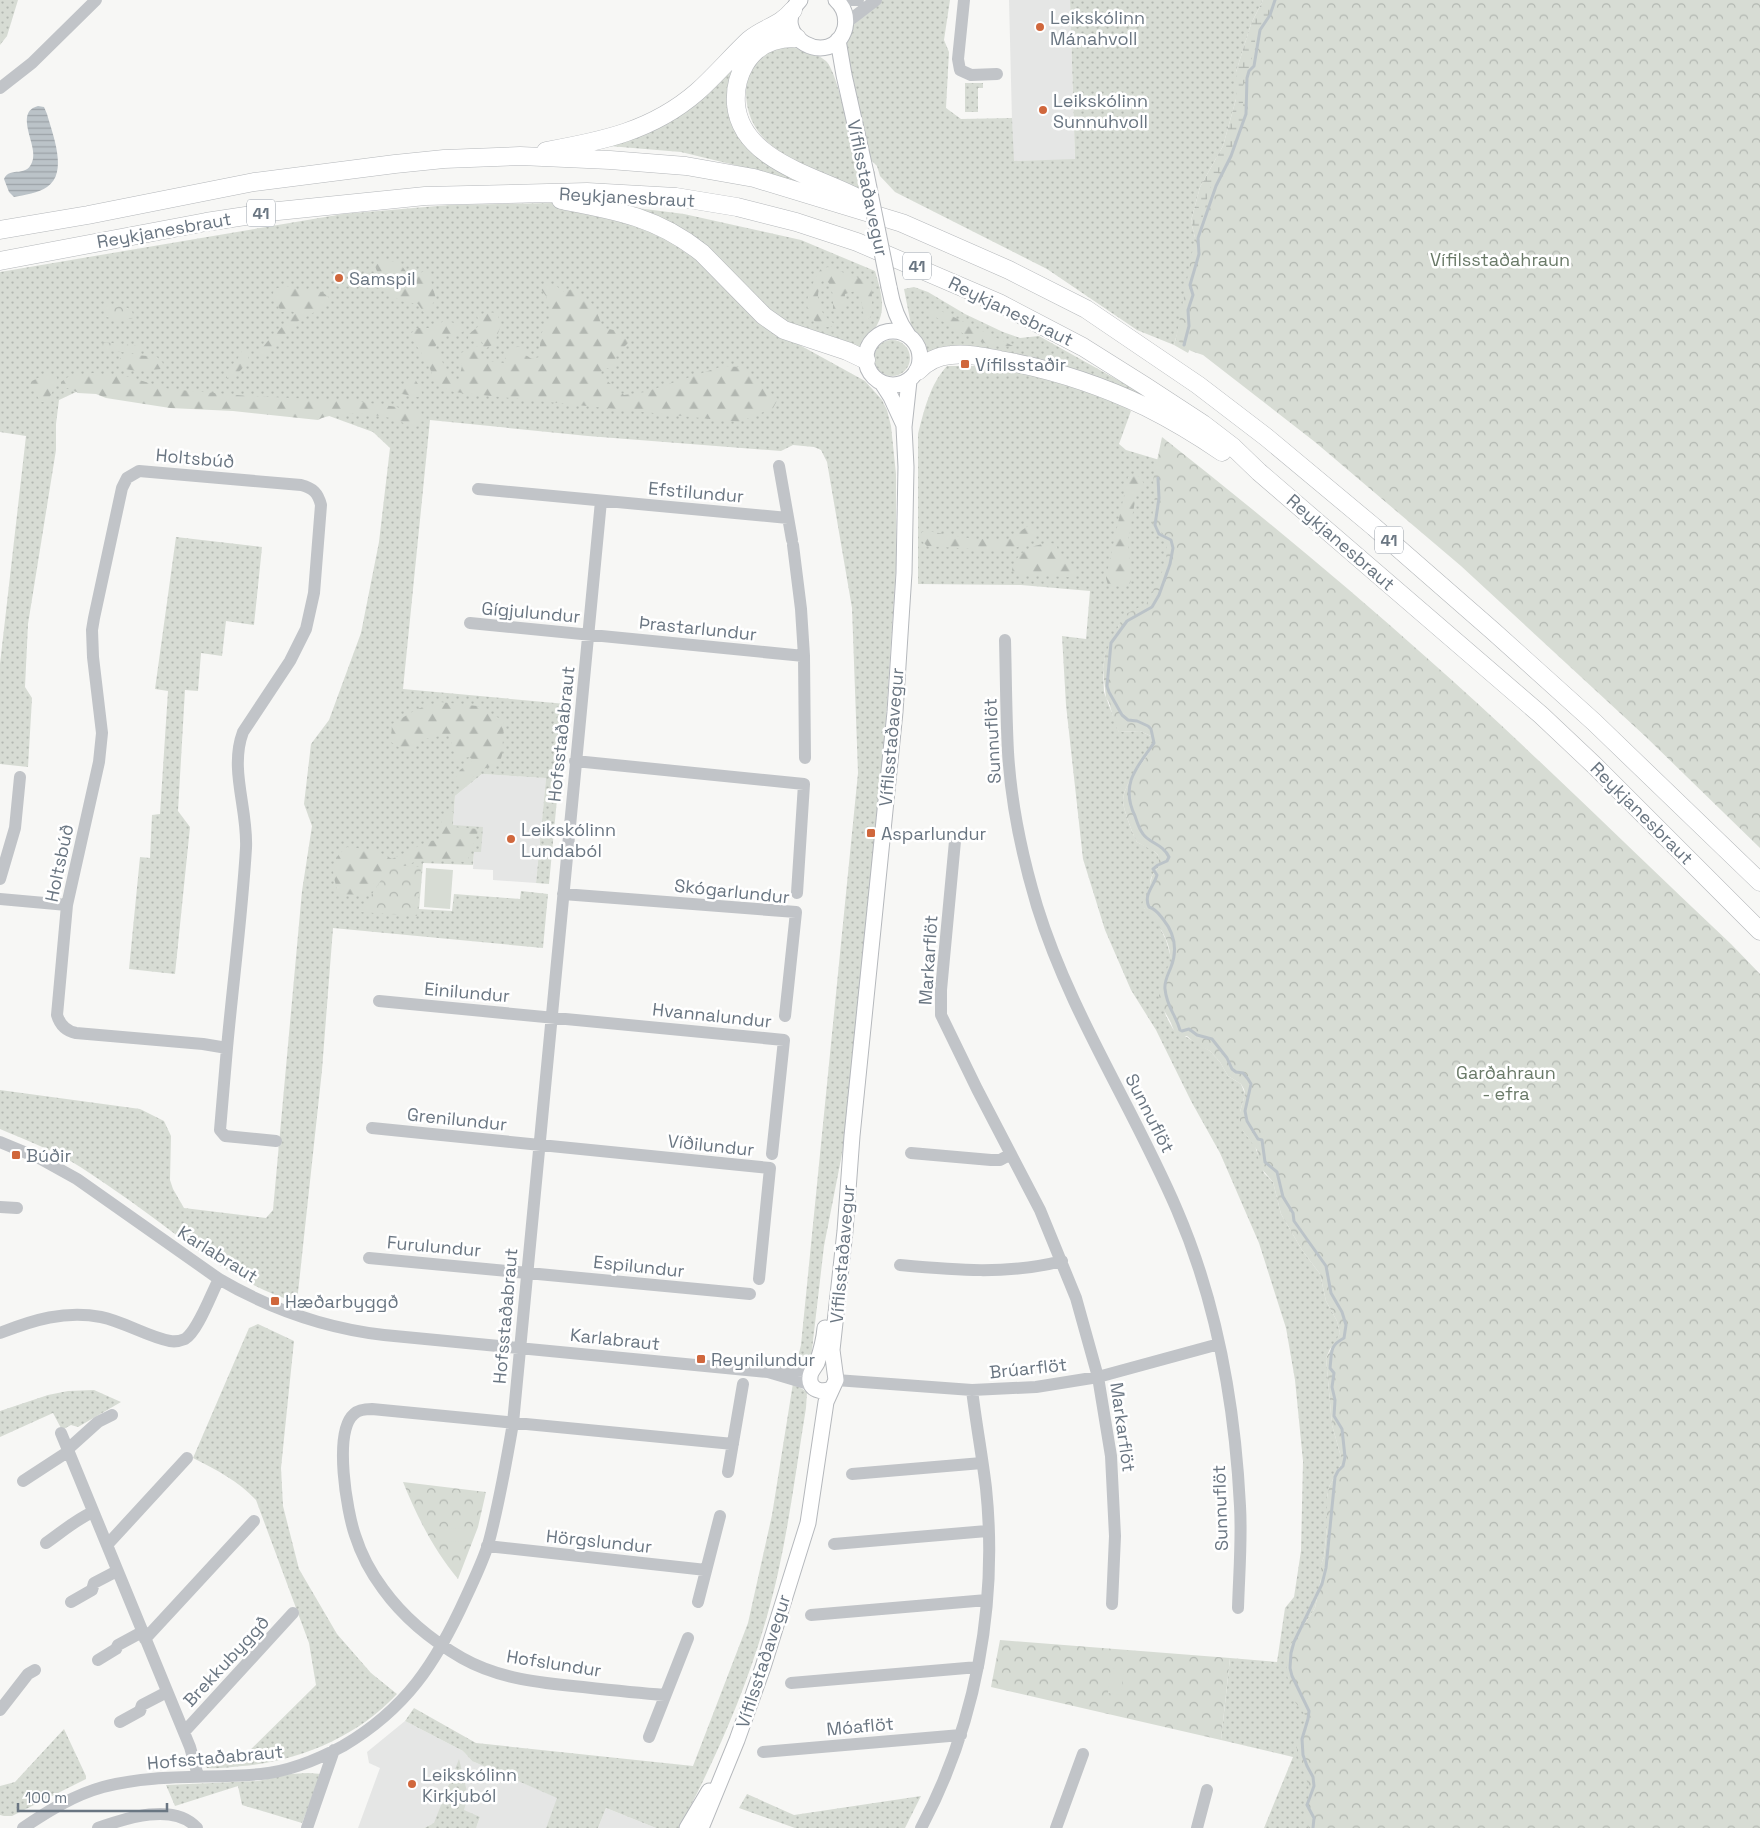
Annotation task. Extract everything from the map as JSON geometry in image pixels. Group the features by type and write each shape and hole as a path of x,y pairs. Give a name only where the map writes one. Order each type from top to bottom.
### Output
{"highway":[{"path":"520,156 598,141 627,133 657,120 696,92 751,38 785,20 796,5"},
{"path":"797,38 776,38 765,43 746,63 739,76 736,96 738,114 744,128 760,148 772,158 834,188 856,196 902,223"},
{"name":"Reykjanesbraut","path":"0,230 262,181 414,162 520,156 676,165 745,176 802,191 902,223 1009,270 1086,309 1198,385 1266,437 1374,526 1524,658 1652,777 1760,882"},
{"name":"Reykjanesbraut","path":"0,261 206,222 278,211 425,196 587,192 676,198 737,207 796,222 857,242 971,289 1083,346 1204,424 1233,447 1259,472 1541,715 1594,765 1760,931"},
{"path":"526,194 624,212 659,225 702,254 764,316 784,330 848,351 866,360"},
{"path":"913,376 930,361 943,356 957,354 986,357 1056,372 1144,406 1190,431 1241,465 1259,472"}],"main road":[{"path":"796,5 791,25 797,38 809,47 824,48 838,40 846,23 844,10 836,0"},
{"name":"Vífilsstaðavegur","path":"701,1828 730,1758 763,1667 808,1522 826,1402 834,1380 832,1350 895,712 904,574 906,467 904,427 913,376 920,363 918,347 899,321 892,302 838,40"},
{"name":"Vífilsstaðavegur","path":"824,48 844,75"},
{"name":"Vífilsstaðavegur","path":"892,302 881,334 870,345 866,360 871,374 882,383 891,397 904,427"},
{"path":"881,334 890,331 908,335"},
{"path":"882,383 896,386 913,376"},
{"name":"Vífilsstaðavegur","path":"795,1563 798,1521 817,1405 810,1376 824,1341 835,1231 852,1136"},
{"path":"813,1386 819,1391 824,1391 834,1380 827,1366 822,1365 814,1369"},
{"name":"Vífilsstaðavegur","path":"687,1828 730,1758"}],"street":[{"path":"0,88 32,63 96,0"},
{"path":"841,0 858,0"},
{"path":"846,23 876,0"},
{"path":"964,0 958,59 960,70 971,75 997,74"},
{"path":"779,466 801,609 804,656 805,758"},
{"name":"Holtsbúð","path":"226,1048 203,1044 76,1033 67,1030 58,1020 57,1010 67,905 101,749 102,733 92,657 93,624 122,488 127,478 134,473 147,471 301,485 313,489 320,499 322,511 310,617 290,661 243,732 239,744 238,771 245,823 246,847 226,1048 220,1130 225,1136 276,1141"},
{"name":"Efstilundur","path":"478,489 788,518"},
{"name":"Hofsstaðabraut","path":"23,1828 71,1800 103,1787 141,1780 278,1772 314,1761 376,1724 396,1707 419,1680 443,1645 466,1597 487,1546 502,1486 512,1423 601,501"},
{"name":"Gígjulundur","path":"470,623 588,634"},
{"name":"Þrastarlundur","path":"588,634 804,656"},
{"name":"Sunnuflöt","path":"1005,640 1008,753 1015,811 1023,854 1037,906 1066,984 1149,1148 1178,1212 1207,1294 1219,1344 1238,1470 1240,1510 1238,1608"},
{"path":"575,761 804,784 797,893"},
{"path":"0,879 15,828 20,777"},
{"name":"Markarflöt","path":"955,841 941,990 941,1015 1040,1210 1076,1298 1098,1377 1111,1456 1115,1536 1112,1604"},
{"name":"Skógarlundur","path":"563,894 796,912 785,1016"},
{"path":"0,899 67,905"},
{"name":"Einilundur","path":"379,1001 551,1017"},
{"name":"Hvannalundur","path":"551,1017 784,1040 772,1154"},
{"name":"Grenilundur","path":"372,1128 538,1144"},
{"name":"Karlabraut","path":"0,1142 41,1160 77,1179 219,1279 272,1306 326,1325 384,1335 768,1372 814,1369"},
{"name":"Víðilundur","path":"538,1144 770,1168 758,1279"},
{"path":"911,1153 991,1160 1000,1160 1011,1154"},
{"path":"0,1207 17,1208"},
{"name":"Furulundur","path":"369,1258 526,1272"},
{"path":"900,1265 990,1271 1038,1268 1062,1261"},
{"name":"Espilundur","path":"526,1272 750,1294"},
{"path":"0,1333 50,1316 79,1315 112,1320 166,1340 179,1341 186,1338 194,1330 219,1279"},
{"name":"Brúarflöt","path":"834,1380 972,1390 1036,1387 1098,1377 1219,1344"},
{"name":"Karlabraut","path":"768,1372 813,1386"},
{"path":"728,1472 743,1384"},
{"path":"920,1828 935,1800 961,1735 978,1666 987,1600 989,1560 986,1488 972,1390"},
{"name":"Hofslundur","path":"512,1423 372,1409 353,1415 346,1428 344,1485 348,1510 358,1544 376,1578 397,1608 420,1629 443,1645 498,1673 529,1681 666,1695"},
{"path":"23,1481 68,1450 98,1422 112,1415"},
{"path":"512,1423 733,1444"},
{"name":"Brekkubyggð","path":"61,1433 190,1747 198,1776"},
{"path":"107,1545 187,1458"},
{"path":"852,1474 982,1463"},
{"path":"46,1543 68,1529 70,1524 93,1512"},
{"path":"698,1602 720,1516"},
{"path":"98,1660 116,1649 118,1645 143,1635 254,1521"},
{"path":"834,1544 987,1531"},
{"name":"Hörgslundur","path":"487,1546 706,1570"},
{"path":"71,1602 92,1590 94,1583 118,1571"},
{"path":"811,1615 987,1600"},
{"name":"Brekkubyggð","path":"184,1732 293,1613"},
{"path":"649,1737 688,1638"},
{"path":"791,1683 978,1666"},
{"path":"0,1710 28,1674 35,1670"},
{"name":"Brekkubyggð","path":"120,1722 140,1711 142,1705 167,1692"},
{"name":"Móaflöt","path":"763,1752 961,1735"},
{"path":"312,1827 334,1750"},
{"path":"1056,1828 1083,1754"},
{"path":"1197,1828 1207,1790"},
{"path":"98,1828 121,1820 163,1814 186,1818 197,1828"}],"shaded area":[{"path":"1009,0 1070,0 1075,160 1013,161"},
{"path":"38,106 44,107 52,131 57,152 57,172 54,181 44,189 14,197 9,192 4,179 10,173 23,171 31,165 33,153 27,121 31,109"},
{"name":"Leikskólinn Lundaból","path":"482,774 546,778 536,883 493,880 493,870 473,869 474,852 481,852 453,825 455,796"},
{"path":"405,1721 463,1751 472,1761 558,1798 546,1828 476,1828 480,1817 434,1823 424,1828 358,1828 380,1768 369,1763 367,1752"},
{"path":"606,1808 656,1828 598,1828"}],"green space":[{"path":"0,0 18,0 7,36 0,45"},
{"path":"881,0 950,0 944,40 949,52 946,108 961,119 1012,118 1014,161 1075,159 1070,0 1263,0 1251,24 1236,72 1236,99 1223,146 1200,187 1191,221 1196,242 1182,316 1174,345 1137,330 1047,269 895,192 880,176 877,166 870,159 844,43 852,26"},
{"path":"1263,0 1277,0 1196,336 1188,353 1174,345 1182,316 1196,242 1191,221 1200,187 1223,146 1236,99 1236,72 1251,24"},
{"name":"Vífilsstaðahraun","path":"1273,0 1760,0 1760,848 1646,737 1461,566 1315,442 1203,355 1191,351 1176,339 1195,237 1201,225 1209,190 1231,150 1243,121 1243,86 1255,49 1255,35 1270,17"},
{"path":"779,46 810,52 826,61 831,69 842,102 862,191 800,163 777,149 758,132 748,108 746,93 748,77 755,65 765,54"},
{"path":"738,59 731,115 812,188 755,170 681,152 609,146"},
{"path":"965,83 983,83 983,88 978,88 978,112 965,112"},
{"path":"553,203 611,214 658,232 696,257 767,327 865,381 882,400 891,426 896,474 896,568 881,794 861,1000 843,1149 824,1246 811,1358 798,1357 801,1345 858,773 852,608 827,462 821,450 814,447 793,445 781,451 588,436 430,420 403,689 566,704 549,884 536,883 546,778 482,774 455,796 453,825 483,827 481,852 474,852 473,865 423,863 419,909 452,911 454,894 520,899 521,891 548,894 543,948 333,928 322,1070 297,1302 264,1290 233,1274 118,1192 72,1162 0,1129 0,1090 140,1109 164,1121 171,1136 170,1180 184,1208 266,1218 273,1210 302,891 312,826 304,804 311,744 329,720 361,633 379,542 390,448 373,432 321,413 91,385 59,400 56,424 56,450 28,624 25,687 32,698 28,767 0,764 0,664 26,436 0,432 0,272 343,214 449,205"},
{"path":"637,208 684,214 801,240 875,271 882,305 882,312 877,325 859,352 784,325 676,228"},
{"path":"380,260 399,262 407,273 416,275 424,271 430,277 436,299 429,309 429,316 425,314 418,304 400,301 383,287 375,266"},
{"path":"828,267 870,282 872,295 871,317 866,320 864,317 860,295 855,291 845,294 844,310 838,312 834,310 831,287 827,280 823,278 818,293 819,305 825,316 836,325 826,327 814,320 808,311 808,298 811,287 821,269"},
{"path":"544,284 555,285 564,292 572,289 594,305 603,328 619,331 629,342 616,355 615,367 603,369 600,375 624,395 645,392 723,366 740,367 778,399 773,408 739,422 454,392 436,384 427,361 409,335 417,328 433,328 445,320 460,325 463,332 450,336 441,336 435,347 452,381 459,379 462,366 458,354 483,344 480,339 468,339 469,334 480,325 477,316 487,312 497,313 501,325 494,344 479,352 481,360 504,363 506,354 518,346 525,347 525,355 532,359 539,357 541,334 551,316 546,296 540,288"},
{"path":"286,286 305,291 309,288 315,289 325,294 331,301 297,322 265,356 260,357 259,352 267,342 296,313 291,311 281,312 273,294 274,289"},
{"path":"914,287 928,292 965,314 1003,332 1020,338 1039,336 1150,398 1147,401 937,350 926,353 912,330 904,289"},
{"path":"111,305 129,309 132,311 133,318 119,320 104,316 104,307"},
{"path":"933,307 1013,346 1002,347 980,342 930,314"},
{"path":"892,340 899,341 905,345 909,351 909,365 905,371 899,375 892,376 885,375 879,371 875,365 874,358 875,351 879,345 885,341"},
{"path":"103,342 141,346 140,354 102,350"},
{"path":"243,349 250,349 246,363 235,375 226,378 226,371 237,360"},
{"path":"126,354 157,357 163,363 161,369 137,371 125,369 121,364 120,358"},
{"path":"947,366 982,366 1019,370 1060,379 1099,393 1117,401 1131,411 1119,444 1126,450 1163,461 1178,586 1119,625 1113,641 1105,654 1103,669 1104,692 1119,732 1140,731 1153,737 1150,751 1128,784 1124,792 1123,801 1128,822 1137,842 1155,852 1160,861 1151,878 1144,908 1158,924 1170,954 1171,961 1159,990 1166,1016 1173,1029 1210,1051 1220,1062 1228,1076 1241,1084 1245,1094 1240,1112 1243,1131 1255,1146 1264,1173 1273,1182 1281,1214 1302,1250 1320,1274 1326,1301 1337,1321 1340,1333 1326,1358 1332,1425 1341,1457 1341,1464 1329,1487 1327,1498 1324,1557 1321,1564 1321,1579 1315,1608 1289,1648 1304,1682 1318,1828 1264,1828 1293,1757 1221,1740 1230,1658 1277,1662 1285,1608 1294,1597 1301,1551 1303,1461 1295,1380 1286,1328 1259,1243 1220,1153 1191,1101 1156,1030 1131,990 1105,930 1083,859 1066,705 1062,636 1086,639 1090,591 1021,585 918,584 918,434 932,389"},
{"path":"93,373 129,377 169,389 248,396 355,401 397,407 403,410 421,410 422,420 419,426 416,426 385,417 365,414 334,415 318,420 233,411 170,408 106,398 96,394 78,393 70,388 61,386 61,382 68,377"},
{"path":"55,375 57,383 47,402 41,402 30,385 32,381 42,376"},
{"path":"411,375 421,389 422,395 418,397 397,393"},
{"name":"Garðahraun - efra","path":"1162,437 1263,518 1395,629 1542,764 1760,974 1760,1828 1309,1828 1306,1822 1304,1812 1309,1787 1297,1750 1306,1716 1292,1698 1287,1675 1286,1656 1289,1648 1315,1608 1321,1579 1321,1564 1324,1557 1327,1498 1329,1487 1341,1464 1341,1457 1332,1425 1326,1358 1340,1333 1337,1321 1326,1301 1320,1274 1302,1250 1281,1214 1273,1182 1260,1167 1257,1150 1240,1124 1240,1112 1245,1094 1244,1089 1241,1084 1228,1076 1220,1062 1210,1051 1196,1044 1187,1036 1181,1036 1176,1033 1163,1008 1159,995 1161,982 1170,959 1169,950 1161,930 1142,904 1152,876 1159,866 1158,855 1137,842 1128,821 1123,801 1124,792 1128,784 1150,751 1153,737 1140,731 1119,732 1106,698 1103,669 1105,654 1124,615 1147,603 1166,559 1166,536 1153,526 1152,518 1155,496 1153,480"},
{"path":"1134,474 1141,478 1144,484 1141,490 1134,495 1135,501 1128,541 1131,581 1129,585 1124,587 1108,585 1106,578 1128,477"},
{"path":"1028,526 1035,526 1035,536 1020,546 1004,551 927,546 922,541 921,534 927,531 974,539 1009,539"},
{"path":"176,537 262,547 254,625 226,621 222,656 201,653 198,691 185,690 178,811 190,827 175,974 129,969 140,857 150,858 152,815 160,814 168,691 155,689"},
{"path":"1050,543 1056,544 1063,560 1077,569 1075,575 1069,577 1015,574 1012,570 1017,558 1021,554 1032,547"},
{"path":"440,702 477,706 504,721 502,755 499,765 482,769 461,787 455,779 460,770 473,760 469,757 456,760 449,734 420,740 407,753 391,742 392,724 417,709"},
{"path":"448,809 453,812 452,827 479,829 467,862 426,860 414,862 371,885 367,895 338,894 333,868 336,858 347,847 375,850 392,859 429,841 441,840 438,829"},
{"path":"391,865 421,867 417,916 360,912"},
{"path":"426,868 453,870 450,909 424,907"},
{"path":"258,1324 294,1341 281,1468 283,1506 299,1569 337,1634 371,1673 397,1694 364,1723 326,1744 306,1752 285,1759 263,1763 224,1768 207,1768 202,1760 242,1758 316,1685 309,1643 256,1500 219,1472 193,1458 249,1328"},
{"path":"793,1383 807,1392 806,1408 786,1532 770,1606 749,1672 724,1736 679,1828 656,1828 606,1808 598,1828 546,1828 557,1798 472,1761 463,1751 405,1721 414,1708 476,1743 693,1766 748,1623 772,1515"},
{"path":"94,1390 121,1402 78,1427 71,1425 62,1430 53,1413 0,1437 0,1411 48,1395 68,1391"},
{"path":"403,1482 486,1492 478,1527 458,1579 441,1557 427,1533"},
{"path":"439,1528 466,1529 466,1542 439,1541"},
{"path":"1000,1640 1230,1658 1221,1740 991,1687"},
{"path":"1111,1668 1124,1669 1121,1695 1108,1693"},
{"path":"64,1729 86,1779 12,1816 0,1815 0,1786 15,1782"},
{"path":"459,1759 468,1796 464,1810 480,1817 476,1828 424,1828 434,1823"},
{"path":"290,1774 322,1774 302,1823 242,1805 238,1786 175,1806 166,1785 258,1781"},
{"path":"747,1794 794,1815 921,1796 905,1828 795,1828 739,1808"}],"waterway":[{"path":"1184,345 1189,326 1188,310 1193,295 1190,285 1199,254 1198,238 1216,186 1231,156 1246,114 1247,78 1249,71 1254,66 1260,30 1270,15 1275,0"},
{"path":"1158,478 1159,498 1155,525 1159,534 1171,540 1173,548 1170,564 1159,595 1152,607 1127,621 1111,643 1107,686 1122,715 1128,720 1137,721 1148,726 1151,729 1154,743 1132,777 1129,795 1142,832 1149,840 1160,846 1169,857 1167,861 1153,869 1157,875 1147,898 1149,907 1157,912 1173,936 1175,948 1165,983 1166,996 1180,1030 1189,1029 1197,1035 1212,1039 1227,1058 1232,1069 1243,1073 1251,1084 1245,1111 1247,1121 1258,1139 1262,1140 1265,1162 1277,1172 1283,1197 1293,1213 1294,1221 1326,1266 1331,1293 1342,1312 1346,1325 1344,1338 1332,1350 1330,1368 1334,1373 1332,1387 1335,1400 1334,1416 1342,1429 1345,1457 1343,1466 1335,1477 1326,1568 1322,1584 1294,1642 1290,1668 1309,1711 1302,1739 1303,1755 1313,1777 1314,1786 1307,1805 1314,1818 1313,1828"}],"place":[{"name":"Leikskólinn Mánahvoll","path":"1040,27"},
{"name":"Leikskólinn Sunnuhvoll","path":"1043,110"},
{"name":"Samspil","path":"339,278"},
{"name":"Vífilsstaðir","path":"965,364"},
{"name":"Asparlundur","path":"871,833"},
{"name":"Leikskólinn Lundaból","path":"511,839"},
{"name":"Búðir","path":"16,1155"},
{"name":"Hæðarbyggð","path":"275,1301"},
{"name":"Reynilundur","path":"701,1359"},
{"name":"Leikskólinn Kirkjuból","path":"412,1784"}]}
